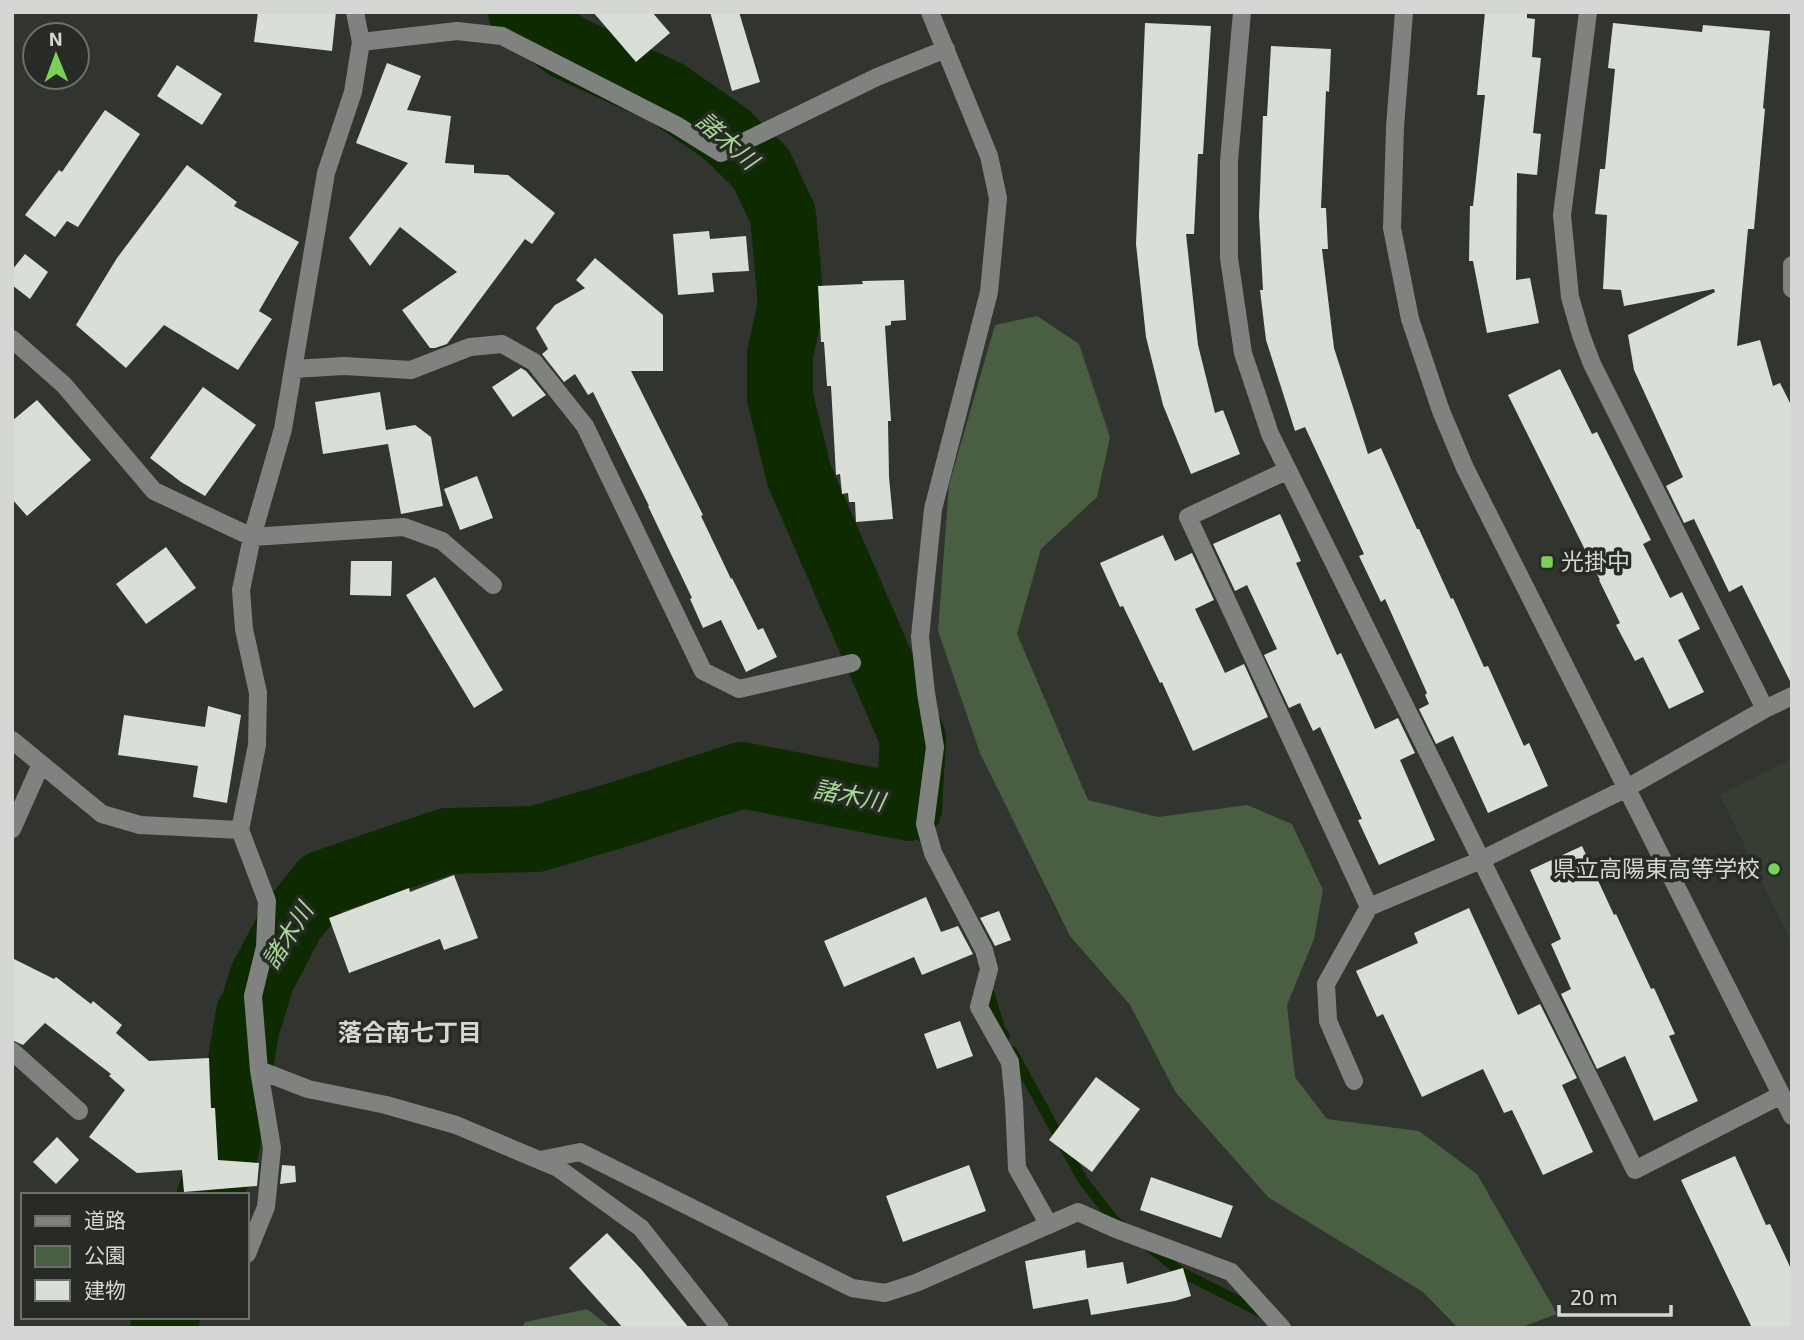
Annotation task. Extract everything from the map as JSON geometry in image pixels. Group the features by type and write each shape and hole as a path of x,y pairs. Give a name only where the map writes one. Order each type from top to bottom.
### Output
{"street":[{"path":"248,1252 266,1207 272,1148 259,1070 253,996 265,947 267,901 240,830 257,745 258,693 244,629 241,590 251,537 283,429 326,173 353,92 361,42 355,12"},
{"path":"930,12 989,156 998,198 989,292 933,509 920,637 934,747 925,824 933,853 984,950 989,969 978,1007 1010,1062 1017,1168 1049,1225"},
{"path":"1242,12 1229,161 1229,258 1243,353 1270,434 1635,1170 1781,1095"},
{"path":"1404,12 1395,127 1392,228 1409,319 1441,411 1465,468 1792,1116"},
{"path":"1588,12 1562,215 1570,297 1592,364 1765,709"},
{"path":"361,42 457,31 502,36 676,125 721,153 877,77 946,50"},
{"path":"1792,265 1792,289"},
{"path":"12,339 64,385 153,491 251,537 404,527 442,541 493,585"},
{"path":"293,369 344,366 411,370 470,348 502,344 534,362 585,426 702,671 739,689 852,663"},
{"path":"1288,470 1188,517 1369,907"},
{"path":"1354,1081 1328,1021 1326,984 1369,907 1481,860 1628,788 1792,695"},
{"path":"12,740 102,814 141,825 240,830"},
{"path":"12,829 41,764"},
{"path":"12,1051 79,1111"},
{"path":"259,1070 308,1089 386,1105 456,1125 558,1168 641,1228 720,1328"},
{"path":"540,1160 580,1152 852,1288 885,1293 916,1283 1078,1212 1231,1272 1282,1328"}],"shaded area":[{"name":"県立高陽東高等学校","path":"1792,759 1792,944 1720,795"}],"green space":[{"path":"1037,316 1079,344 1110,437 1097,497 1041,549 1017,634 1088,800 1158,817 1247,805 1292,824 1323,890 1314,939 1287,1005 1295,1077 1327,1119 1419,1131 1477,1174 1557,1314 1519,1328 1458,1328 1423,1292 1269,1198 1176,1093 1130,1005 1070,936 980,753 938,631 949,485 995,325"},
{"path":"587,1309 611,1328 521,1328 525,1322"}],"building":[{"path":"258,12 336,12 332,51 254,42"},
{"path":"593,12 652,12 670,33 636,62"},
{"path":"710,12 739,12 760,82 732,91"},
{"path":"1485,12 1527,12 1527,18 1535,19 1532,57 1541,58 1533,133 1541,134 1537,175 1517,173 1516,280 1530,278 1539,323 1487,333 1473,261 1469,261 1470,206 1473,206 1485,95 1477,95"},
{"path":"1145,23 1211,26 1203,154 1198,154 1194,234 1186,234 1198,345 1215,413 1223,410 1240,454 1191,474 1163,405 1146,337 1136,244"},
{"path":"1613,23 1702,32 1703,25 1770,31 1754,229 1748,229 1737,346 1760,340 1773,386 1780,383 1792,407 1792,685 1742,585 1729,592 1694,519 1684,523 1666,486 1683,477 1634,370 1628,335 1715,292 1714,289 1624,306 1621,290 1603,289 1607,215 1595,214 1600,169 1605,169 1615,69 1608,68"},
{"path":"1271,46 1331,49 1329,92 1326,91 1321,208 1326,208 1328,249 1322,249 1334,348 1368,454 1381,448 1484,667 1488,666 1524,746 1529,743 1548,786 1488,813 1453,736 1436,744 1419,709 1429,704 1425,695 1427,693 1385,599 1381,602 1359,556 1364,554 1305,427 1295,431 1266,340 1260,290 1263,290 1259,216 1263,116 1267,116"},
{"path":"387,63 421,76 407,110 451,116 445,163 474,165 474,173 508,175 555,213 532,244 525,239 447,344 435,348 430,348 402,310 457,272 400,227 370,266 349,238 408,163 356,143"},
{"path":"177,65 222,94 202,125 157,96"},
{"path":"105,110 140,134 78,227 67,221 55,237 25,215 59,170 62,172"},
{"path":"187,165 237,202 234,206 299,242 259,311 272,319 238,370 164,325 126,368 76,325 117,258"},
{"path":"709,231 710,239 746,236 749,271 712,273 714,292 678,295 673,234"},
{"path":"25,254 48,272 30,299 12,285 12,270"},
{"path":"595,258 663,315 663,371 631,371 703,515 701,516 731,579 758,630 763,628 777,657 746,672 721,620 703,628 690,599 692,598 593,392 588,395 575,374 564,382 542,354 548,349 536,328 555,305 585,288 576,280"},
{"path":"904,280 906,320 891,321 891,325 885,326 891,421 888,421 889,477 893,519 856,522 855,502 849,502 848,493 842,494 840,474 836,475 831,386 827,386 824,342 821,342 818,286"},
{"path":"521,368 546,395 513,417 492,387"},
{"path":"1560,369 1592,434 1597,432 1651,540 1643,544 1670,598 1682,592 1700,629 1678,640 1704,692 1669,709 1643,657 1635,661 1616,625 1620,623 1600,580 1508,395"},
{"path":"203,387 256,425 205,496 181,482 150,458"},
{"path":"380,392 386,430 415,425 431,437 443,506 401,514 388,444 323,454 315,402"},
{"path":"37,400 91,460 27,516 12,499 12,421"},
{"path":"477,476 493,518 460,530 444,489"},
{"path":"1280,514 1301,561 1296,563 1337,655 1341,653 1375,729 1398,718 1415,753 1400,760 1435,840 1379,865 1358,820 1362,819 1320,727 1313,731 1300,703 1289,708 1264,655 1277,649 1247,585 1235,591 1213,544"},
{"path":"1163,535 1175,561 1192,553 1214,600 1195,609 1225,673 1244,664 1268,717 1193,751 1162,682 1160,683 1123,606 1120,607 1100,563"},
{"path":"166,547 196,588 146,624 116,584"},
{"path":"351,561 392,561 391,596 350,595"},
{"path":"435,577 503,690 474,708 406,595"},
{"path":"208,706 241,715 227,803 193,797 198,766 118,755 124,715 205,727"},
{"path":"1582,846 1675,1034 1669,1036 1698,1101 1654,1121 1625,1056 1597,1069 1561,994 1571,989 1551,944 1561,939 1530,870"},
{"path":"454,875 478,938 444,950 440,939 349,973 329,918 409,888 410,892"},
{"path":"926,897 941,932 958,926 973,954 922,975 914,957 844,987 824,941"},
{"path":"1469,908 1518,1015 1540,1004 1577,1078 1562,1085 1593,1152 1543,1175 1512,1110 1504,1113 1483,1069 1422,1097 1383,1014 1377,1017 1356,971 1418,943 1414,933"},
{"path":"999,911 1011,940 995,946 980,918"},
{"path":"12,958 54,979 56,977 91,1004 93,1001 122,1025 116,1033 149,1061 209,1058 211,1108 215,1108 218,1160 259,1163 257,1186 184,1192 182,1170 137,1173 89,1137 125,1090 109,1076 111,1074 45,1023 23,1045 12,1040"},
{"path":"960,1021 973,1056 937,1069 924,1034"},
{"path":"1096,1077 1140,1109 1092,1172 1049,1140"},
{"path":"57,1137 79,1160 56,1184 33,1162"},
{"path":"1735,1156 1766,1225 1770,1224 1792,1271 1792,1328 1752,1328 1681,1180"},
{"path":"282,1165 295,1166 296,1182 280,1184"},
{"path":"969,1165 986,1211 903,1242 886,1196"},
{"path":"1151,1177 1233,1206 1221,1238 1140,1210"},
{"path":"607,1233 641,1269 689,1328 623,1328 569,1268"},
{"path":"1085,1250 1087,1268 1123,1262 1127,1284 1183,1268 1191,1296 1091,1315 1088,1299 1033,1309 1025,1261"}],"waterway":[{"name":"諸木川","path":"211,1193 226,1149 249,1013 249,1020 262,978 292,921 323,883 447,841 536,839 742,775 909,808 913,738 799,475 780,397 780,354 791,305 783,215 761,168 726,134 667,93 567,47 521,12"},
{"path":"909,808 922,837"},
{"path":"987,986 1005,1036"},
{"path":"1012,1051 1082,1179 1114,1220 1122,1226"},
{"path":"1148,1246 1181,1272 1264,1314"},
{"name":"諸木川","path":"163,1328 166,1319"}],"place":[{"name":"光掛中","path":"1547,562"},
{"name":"県立高陽東高等学校","path":"1774,869"}],"district":[{"name":"落合南七丁目","path":"410,1033"}]}
